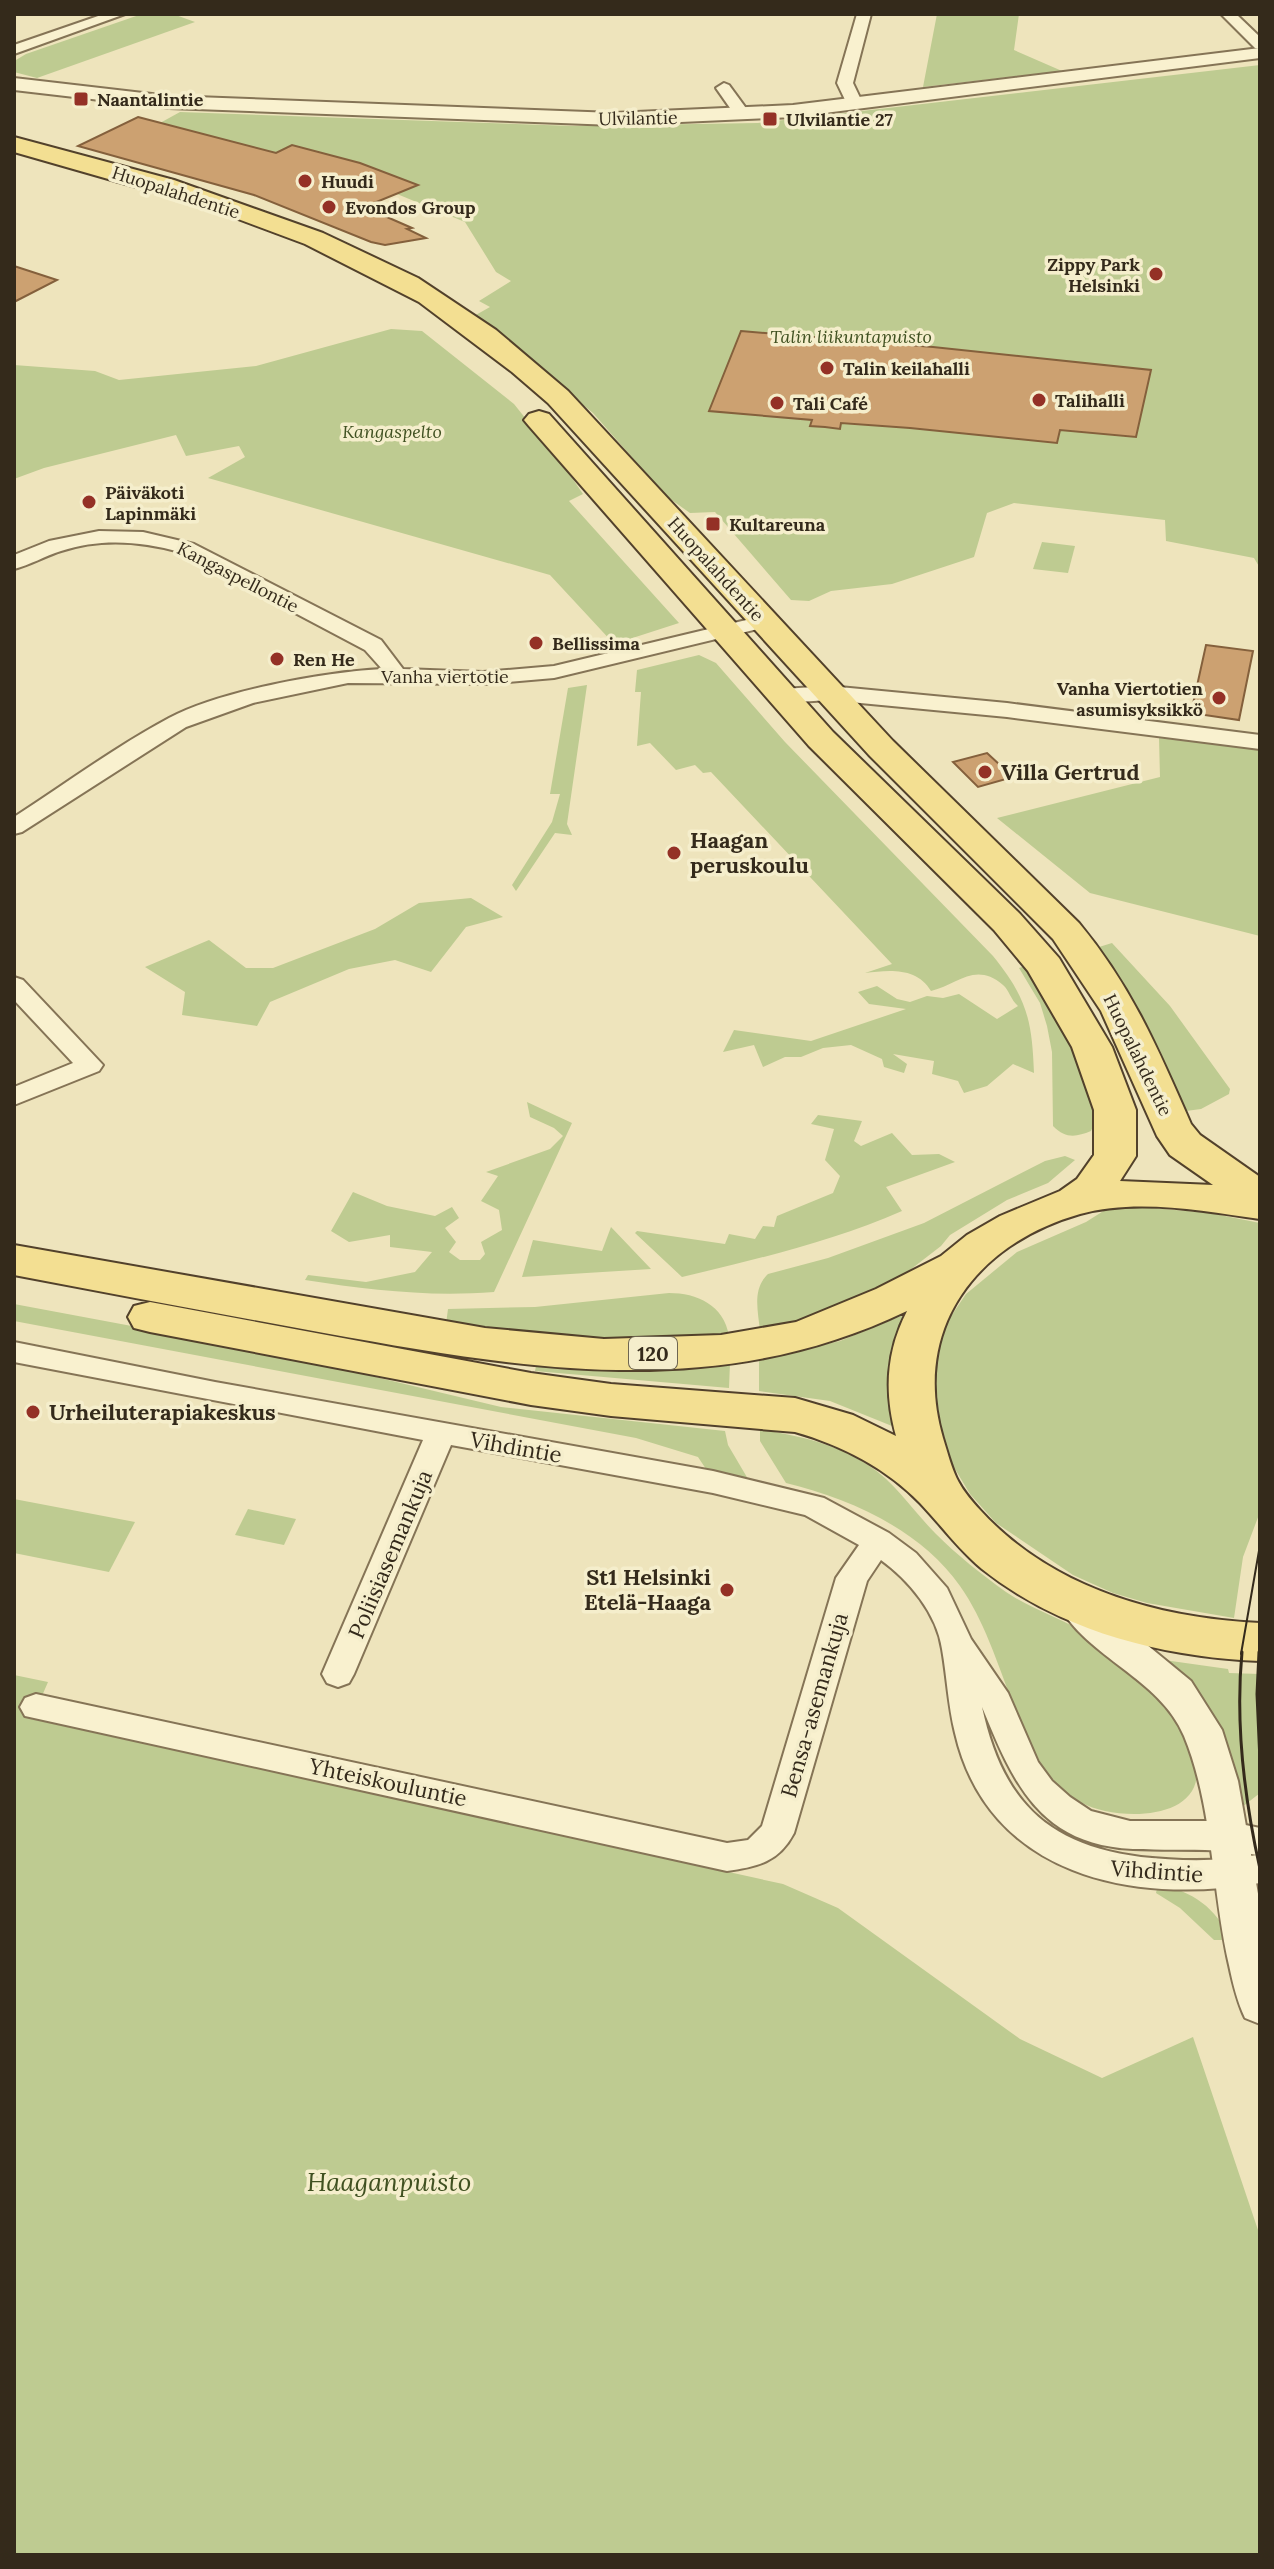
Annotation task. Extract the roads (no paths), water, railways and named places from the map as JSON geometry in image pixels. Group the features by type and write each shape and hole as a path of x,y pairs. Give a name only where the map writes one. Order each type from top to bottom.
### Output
{"main road":[{"name":"Huopalahdentie","path":"14,144 142,179 262,220 364,262 444,306 516,359 558,397 829,693 1066,931 1121,1011 1172,1127 1185,1145 1260,1197"},
{"name":"Huopalahdentie","path":"14,161 169,203 257,234 338,271 415,316 485,366 535,416 783,696 889,809 1007,922 1045,966 1077,1017 1115,1110 1115,1156 1107,1172 1092,1189 1075,1201"},
{"path":"1260,1205 1136,1193 1075,1201 1008,1230 956,1267 922,1324 913,1350 909,1379 914,1421 935,1489 1011,1564 1074,1601 1168,1632 1211,1640 1260,1642"},
{"name":"120","path":"14,1260 383,1328 540,1350 626,1353 744,1348 826,1330 887,1304 956,1267"},
{"name":"120","path":"14,1291 531,1389 611,1400 795,1415 837,1427 870,1442 901,1460 935,1489"}],"street":[{"path":"14,50 118,14"},
{"path":"855,104 845,83 864,14"},
{"path":"1228,14 1260,45"},
{"name":"Ulvilantie","path":"14,84 200,104 579,119 743,115 855,104 1260,53"},
{"path":"724,88 743,115"},
{"name":"Kangaspellontie","path":"14,563 56,544 93,537 119,535 168,542 187,548 373,645 387,659 396,675"},
{"name":"Vanha viertotie","path":"14,827 161,732 204,711 286,688 348,677 513,677 554,672 763,622"},
{"path":"783,696 829,693 1007,710 1260,742"},
{"path":"14,985 90,1065 14,1097"},
{"name":"Vihdintie","path":"14,1352 215,1392 713,1482 813,1506 878,1541 905,1561 936,1596 958,1645 960,1697 980,1766 990,1788 1023,1826 1070,1858 1102,1868 1187,1875 1245,1855"},
{"name":"Poliisiasemankuja","path":"338,1674 441,1433"},
{"name":"Bensa-asemankuja","path":"740,1855 757,1853 777,1833 852,1578 878,1541"},
{"path":"1074,1601 1115,1641 1166,1682 1191,1710 1212,1756 1245,1855 1260,2005"},
{"name":"Yhteiskouluntie","path":"36,1707 727,1857 740,1855"}],"tram line":[{"path":"1241,1654 1260,1545"},
{"path":"1259,1654 1260,1640"},
{"path":"1242,1652 1242,1761 1260,1869"},
{"path":"1259,1652 1260,1761"}],"place":[{"name":"Naantalintie","path":"81,99"},
{"name":"Ulvilantie 27","path":"770,119"},
{"name":"Huudi","path":"305,181"},
{"name":"Evondos Group","path":"329,207"},
{"name":"Zippy Park Helsinki","path":"1156,274"},
{"name":"Talin keilahalli","path":"827,368"},
{"name":"Talihalli","path":"1039,400"},
{"name":"Tali Café","path":"777,403"},
{"name":"Päiväkoti Lapinmäki","path":"89,502"},
{"name":"Kultareuna","path":"713,524"},
{"name":"Bellissima","path":"536,643"},
{"name":"Ren He","path":"277,659"},
{"name":"Vanha Viertotien asumisyksikkö","path":"1219,698"},
{"name":"Villa Gertrud","path":"985,772"},
{"name":"Haagan peruskoulu","path":"674,853"},
{"name":"Urheiluterapiakeskus","path":"33,1412"},
{"name":"St1 Helsinki Etelä-Haaga","path":"727,1590"}],"park label":[{"name":"Talin liikuntapuisto","path":"851,336"},
{"name":"Kangaspelto","path":"392,431"},
{"name":"Haaganpuisto","path":"389,2181"}]}
